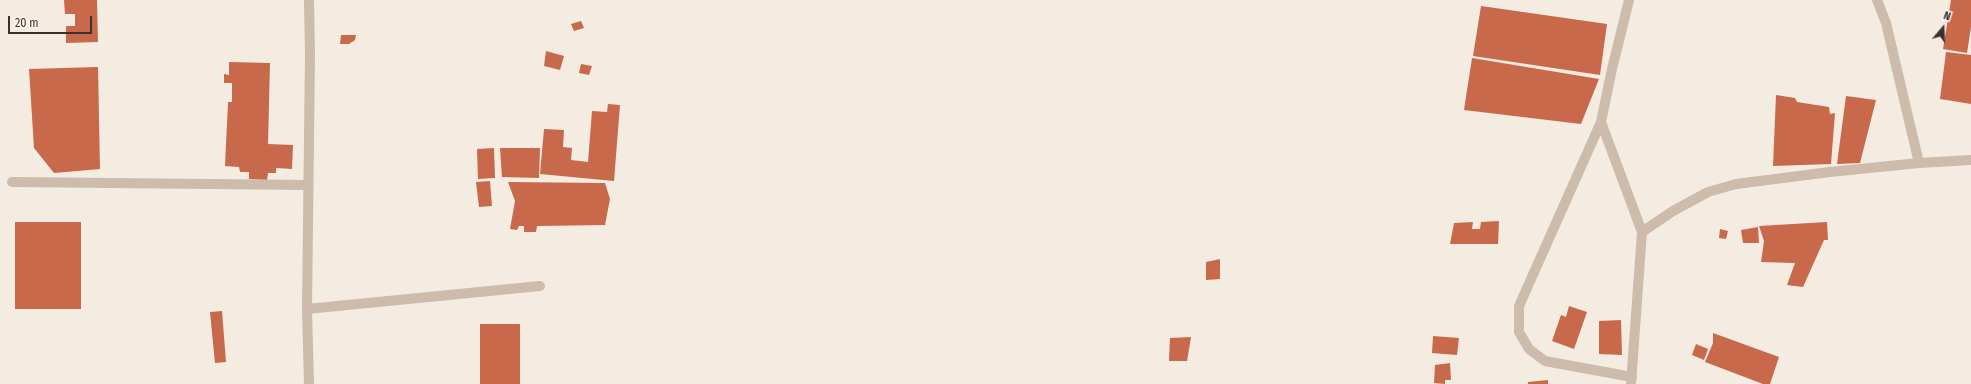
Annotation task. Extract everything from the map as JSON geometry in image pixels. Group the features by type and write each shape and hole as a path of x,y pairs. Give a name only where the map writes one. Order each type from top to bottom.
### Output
{"street":[{"path":"309,0 310,54 306,309 309,384"},
{"path":"1602,122 1642,232 1631,380 1545,361 1529,349 1519,332 1519,306 1602,122 1612,69 1629,0"},
{"path":"1877,0 1886,23 1919,163"},
{"path":"1642,232 1673,211 1708,192 1736,184 1830,172 1919,163 1971,160"},
{"path":"12,182 308,185"},
{"path":"306,309 540,286"}],"building":[{"path":"64,0 97,0 98,42 66,43 66,26 75,26 75,14 65,14"},
{"path":"1951,0 1971,0 1971,27 1967,53 1943,49"},
{"path":"1481,6 1607,24 1600,75 1473,56"},
{"path":"581,21 584,28 574,31 571,24"},
{"path":"341,35 356,35 355,40 349,44 340,44"},
{"path":"546,51 564,56 560,70 544,66"},
{"path":"1946,52 1971,55 1971,104 1940,99"},
{"path":"1472,58 1599,79 1581,124 1464,110"},
{"path":"229,62 270,63 268,144 293,145 292,169 276,168 276,173 268,173 267,180 249,179 249,172 240,172 239,167 225,166 228,102 232,102 232,83 224,83 224,74 229,75"},
{"path":"581,64 592,66 589,75 579,73"},
{"path":"98,67 100,169 54,173 34,148 29,69"},
{"path":"1776,95 1795,98 1797,102 1829,107 1830,114 1835,113 1831,164 1773,166"},
{"path":"1846,96 1876,100 1860,163 1837,164"},
{"path":"608,104 620,105 614,181 540,174 544,129 564,130 563,147 572,148 571,160 588,162 592,111 607,112"},
{"path":"494,148 495,178 478,179 477,149"},
{"path":"500,148 540,148 539,178 502,177"},
{"path":"490,181 492,206 479,207 476,182"},
{"path":"508,182 605,183 610,199 605,225 537,226 536,232 524,232 524,226 519,226 517,230 510,229 515,201"},
{"path":"1499,221 1498,244 1450,244 1454,223 1473,222 1472,229 1480,229 1481,222"},
{"path":"15,222 81,222 81,309 15,309"},
{"path":"1827,222 1828,240 1824,240 1803,287 1787,285 1795,263 1761,262 1764,241 1759,226"},
{"path":"1758,227 1759,243 1743,243 1741,230"},
{"path":"1720,229 1728,231 1726,239 1719,238"},
{"path":"1220,259 1220,279 1206,280 1206,262"},
{"path":"1569,306 1587,312 1574,349 1552,341 1561,315 1566,317"},
{"path":"222,311 226,362 215,363 210,312"},
{"path":"1621,320 1622,355 1599,354 1599,321"},
{"path":"480,324 520,324 520,384 480,384"},
{"path":"1713,333 1779,357 1770,384 1763,384 1705,362 1713,343"},
{"path":"1433,336 1459,338 1457,355 1432,353"},
{"path":"1191,337 1187,361 1169,361 1170,338"},
{"path":"1696,344 1708,349 1704,360 1692,355"},
{"path":"1450,363 1451,380 1445,380 1445,384 1434,383 1435,365"},
{"path":"1548,380 1548,384 1528,384 1528,382"}]}
